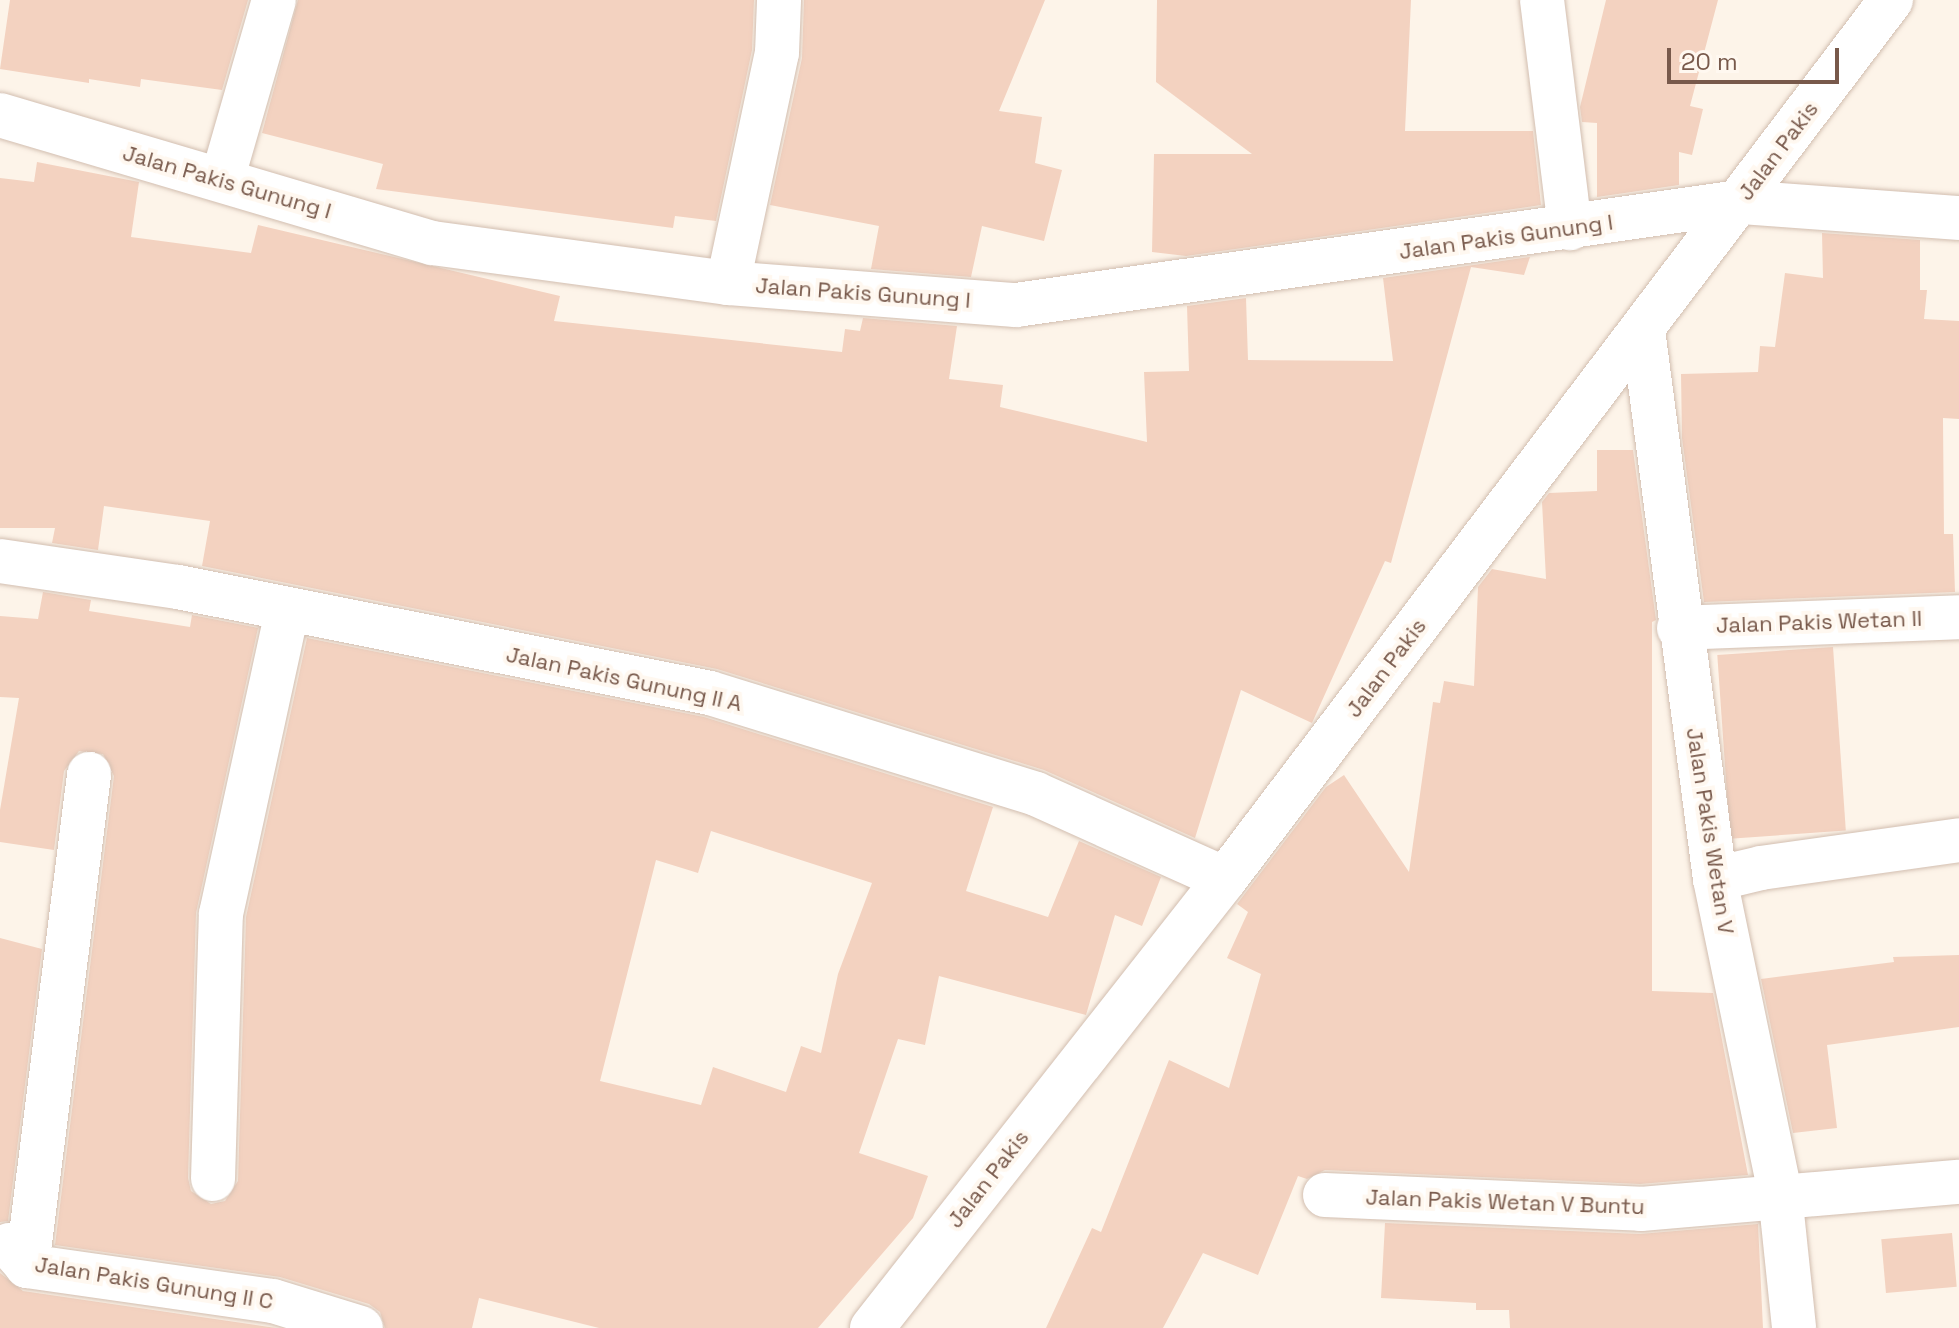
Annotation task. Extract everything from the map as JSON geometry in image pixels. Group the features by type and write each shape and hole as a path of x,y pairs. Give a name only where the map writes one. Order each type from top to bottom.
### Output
{"street":[{"path":"222,180 274,0"},
{"path":"728,283 777,53 779,0"},
{"path":"1542,0 1570,228"},
{"name":"Jalan Pakis","path":"872,1328 1225,879 1891,0"},
{"name":"Jalan Pakis Gunung I","path":"0,115 432,243 728,283 1016,305 1740,202 1959,218"},
{"name":"Jalan Pakis Wetan V","path":"1643,330 1679,628 1715,879 1780,1194 1794,1328"},
{"name":"Jalan Pakis Gunung II A","path":"0,561 178,587 710,693 1036,794 1225,879"},
{"path":"213,1179 221,914 287,611"},
{"name":"Jalan Pakis Wetan II","path":"1679,628 1959,617"},
{"path":"14,1255 89,774"},
{"path":"1715,879 1761,868 1959,840"},
{"name":"Jalan Pakis Wetan V Buntu","path":"1325,1195 1641,1209 1780,1194 1959,1182"},
{"name":"Jalan Pakis Gunung II C","path":"14,1255 273,1301 361,1328"}],"building":[{"path":"10,0 248,0 222,90 141,79 140,87 89,79 89,83 0,69"},
{"path":"298,0 754,0 752,50 716,221 675,216 673,228 376,189 383,164 262,133"},
{"path":"804,0 1045,0 999,111 1042,117 1035,163 1062,170 1044,241 982,226 971,277 871,269 879,226 770,205 802,58"},
{"path":"1157,0 1411,0 1405,131 1533,131 1541,205 1186,256 1152,252 1154,154 1252,154 1156,82"},
{"path":"1606,0 1718,0 1690,106 1703,109 1692,155 1679,152 1679,185 1597,197 1597,123 1582,122 1580,107"},
{"path":"37,162 139,182 131,237 251,253 258,225 560,296 554,321 842,352 845,329 860,331 863,318 957,326 949,379 1003,385 1000,407 1147,442 1144,372 1189,371 1187,306 1246,298 1248,360 1393,361 1383,278 1530,257 1524,275 1471,267 1391,563 1385,561 1312,723 1241,690 1195,838 1044,770 717,669 202,566 210,521 104,506 98,550 52,543 55,528 0,528 0,178 34,182"},
{"path":"1822,233 1920,240 1920,290 1927,290 1924,319 1959,321 1959,419 1943,418 1944,534 1953,534 1955,592 1704,602 1682,438 1681,374 1758,372 1760,346 1775,347 1785,273 1823,278"},
{"path":"1597,450 1633,450 1656,620 1652,622 1652,991 1713,993 1748,1175 1640,1184 1325,1170 1307,1179 1298,1176 1258,1275 1203,1253 1163,1328 1046,1328 1092,1228 1101,1232 1169,1060 1229,1088 1261,974 1227,958 1248,912 1237,904 1326,787 1344,775 1409,872 1433,702 1440,703 1444,681 1474,686 1478,587 1492,569 1546,579 1542,502 1549,493 1597,491"},
{"path":"43,592 91,600 89,611 190,627 192,615 258,628 196,913 188,1178 191,1191 211,1204 225,1201 238,1181 246,917 307,638 704,717 993,807 966,891 1048,917 1079,841 1161,877 1142,926 1115,915 1086,1015 939,976 925,1045 898,1039 859,1153 928,1176 913,1218 818,1328 599,1328 479,1298 472,1328 385,1328 380,1312 369,1304 280,1277 55,1245 114,776 103,754 79,751 64,771 54,850 0,842 0,810 19,698 0,697 0,616 38,619","holes":["711,831 872,883 838,974 821,1053 801,1046 786,1092 713,1067 701,1105 600,1081 656,860 698,873"]},
{"path":"1833,647 1846,831 1730,839 1717,655"},
{"path":"0,938 42,949 8,1221 0,1222"},
{"path":"1959,955 1959,1027 1827,1045 1837,1128 1793,1133 1761,979 1894,962 1893,957"},
{"path":"1385,1223 1640,1234 1758,1224 1763,1328 1510,1328 1509,1310 1476,1310 1476,1303 1381,1298"},
{"path":"1952,1233 1957,1287 1886,1293 1881,1239"},
{"path":"0,1273 23,1291 276,1328 0,1328"}]}
